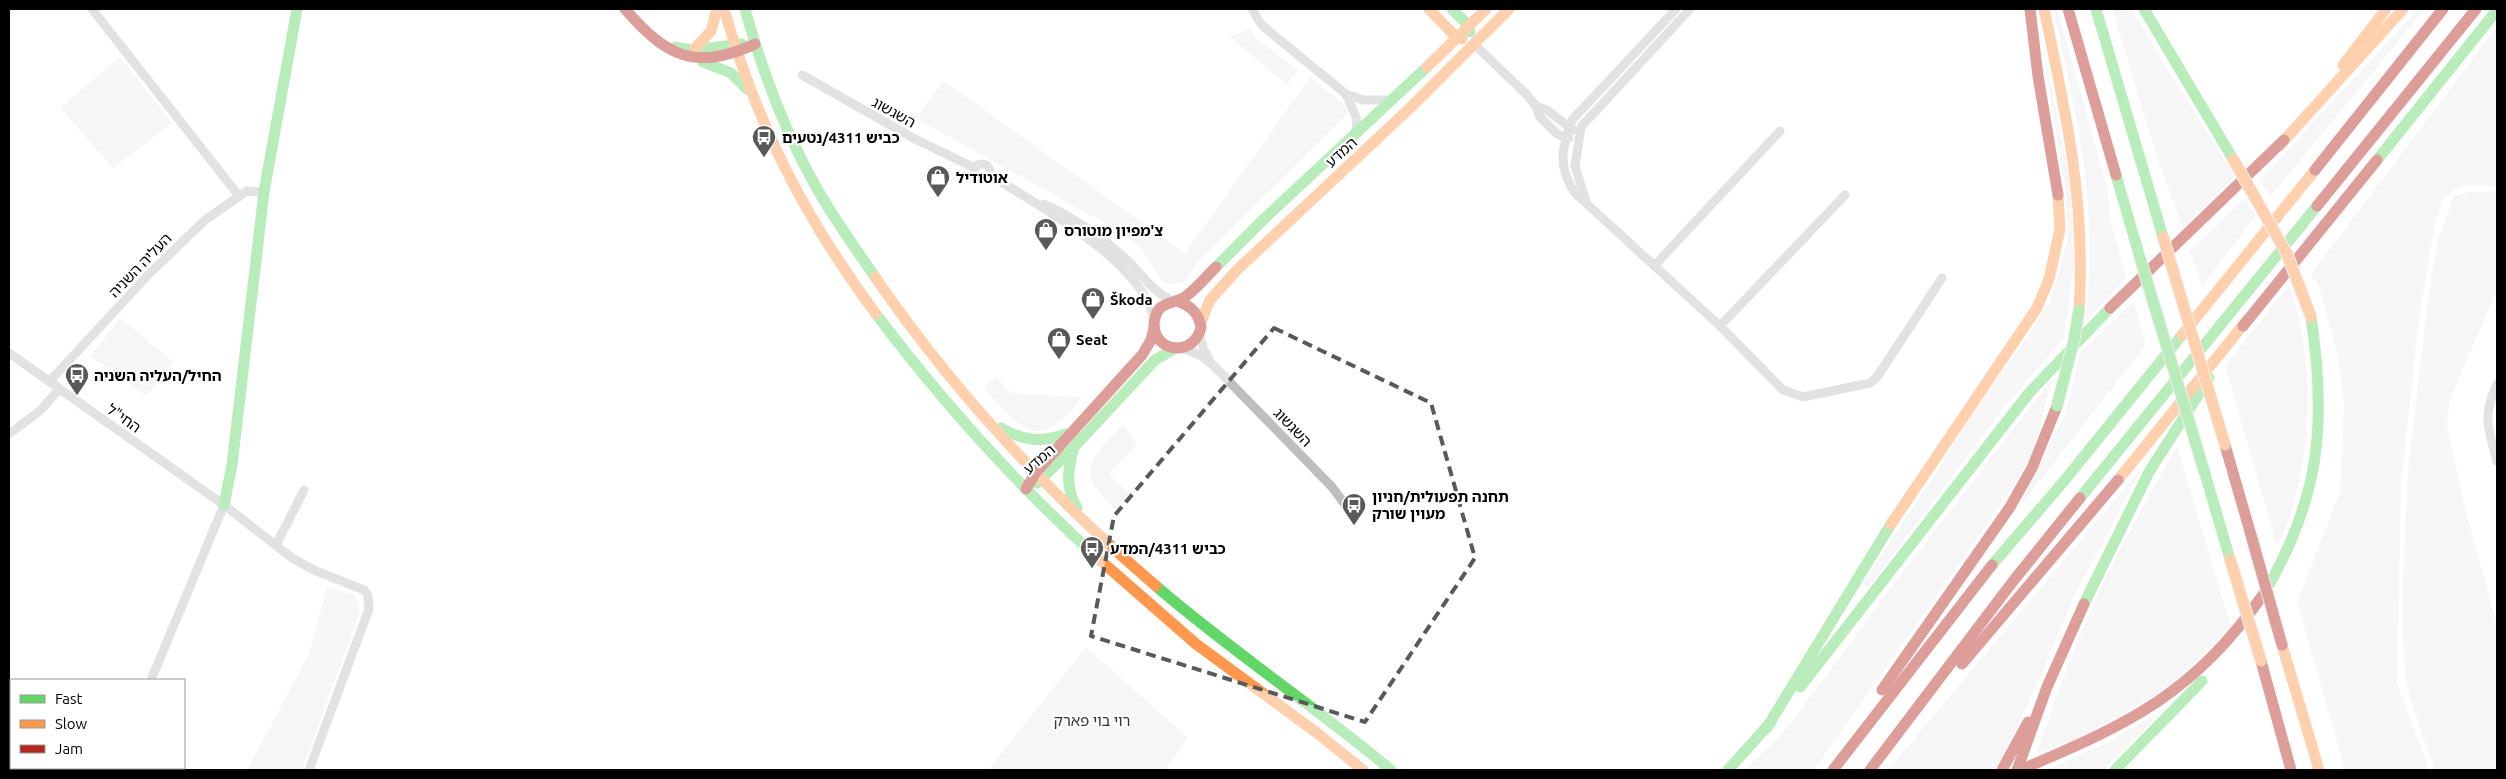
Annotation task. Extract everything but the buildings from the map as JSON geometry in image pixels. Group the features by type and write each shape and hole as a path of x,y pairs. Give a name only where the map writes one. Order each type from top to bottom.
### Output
{"main road":[{"path":"224,505 232,465 264,192 297,9"},
{"path":"625,9 640,28 664,45 693,54 715,59 736,48 755,44"},
{"path":"693,54 707,40 716,18 717,9"},
{"path":"724,9 751,93 791,182 842,265 884,324 941,397 1026,489 1099,562 1174,625 1363,770"},
{"path":"745,9 755,44 799,155 826,203 908,322 987,419 1083,519 1191,616 1391,770"},
{"path":"1452,9 1468,25 1474,44"},
{"name":"המדע","path":"1175,301 1203,280 1279,204 1357,134 1486,9"},
{"name":"המדע","path":"1200,328 1210,300 1237,270 1404,114 1509,9"},
{"path":"1766,729 1797,682 1876,548 2025,328 2045,292 2058,245 2060,209 2030,9"},
{"path":"1826,770 2010,507 2038,455 2057,406 2074,340 2079,310 2083,249 2078,175 2044,9"},
{"path":"2068,9 2291,770"},
{"path":"2096,9 2319,770"},
{"path":"2115,770 2203,680 2249,618 2270,583 2294,533 2304,506 2314,468 2319,417 2316,356 2311,317 2298,276 2280,235 2144,9"},
{"path":"2278,146 2386,9"},
{"path":"1728,770 1766,729 1820,663 2029,393 2120,298 2180,243 2278,146 2403,9"},
{"path":"1833,770 2000,555 2064,481 2289,204 2443,9"},
{"path":"1880,758 2014,580 2476,9"},
{"path":"1870,770 2102,500 2497,10"},
{"path":"1431,11 1456,36 1474,44"},
{"path":"1431,11 1443,34 1442,51"},
{"path":"693,54 731,73 751,93"},
{"path":"1175,301 1184,302 1196,309 1200,328 1194,342 1179,348 1159,340 1154,323 1161,307 1175,301"},
{"path":"2002,770 2047,687 2097,575 2149,472 2248,319"},
{"name":"המדע","path":"1026,489 1039,475 1071,432 1142,355 1150,340 1154,323"},
{"name":"המדע","path":"1039,475 1074,447 1155,360 1179,348"},
{"path":"987,419 1012,435 1034,443 1054,440 1071,432"},
{"path":"1074,447 1068,467 1067,483 1074,504 1083,519"},
{"path":"2019,770 2063,752 2145,711 2177,690 2226,645 2249,618"},
{"path":"2019,770 2047,687"}],"street":[{"path":"92,9 239,196"},
{"path":"1252,9 1261,24 1346,94 1363,100 1393,100"},
{"path":"1676,9 1572,120 1566,138 1562,166 1568,183 1587,204 1720,326 1783,390 1793,395 1803,397 1859,387 1870,383 1877,377 1942,278"},
{"path":"1587,204 1575,166 1581,127 1690,9"},
{"path":"1474,44 1536,106 1547,110 1570,126 1579,137"},
{"name":"השגשוג","path":"802,75 915,139 975,168 980,164 985,164 990,170 990,175 1019,193"},
{"path":"1346,94 1356,116 1357,134"},
{"path":"1536,106 1539,116 1557,134 1566,138 1579,137"},
{"path":"1654,266 1780,131"},
{"name":"העליה השניה","path":"50,381 176,247 205,220 239,196 254,190 264,192"},
{"path":"1019,193 1074,219 1094,232 1131,264 1153,289 1175,301"},
{"path":"1019,193 1087,240 1125,270 1148,298 1154,323"},
{"path":"1720,326 1846,195"},
{"name":"השגשוג","path":"1200,328 1204,350 1215,367"},
{"name":"השגשוג","path":"1179,348 1202,356 1215,367 1332,486 1349,510"},
{"name":"החי\"ל","path":"9,353 224,505 304,566 364,590 370,602 369,609 309,770"},
{"path":"2497,384 2487,414 2487,423 2497,456"},
{"path":"9,434 41,410 59,389"},
{"path":"276,545 304,490"},
{"path":"151,679 224,505"}],"highlighted area":[{"path":"1274,328 1431,403 1475,558 1365,722 1091,636 1114,516"}],"green space":[{"path":"2053,9 2057,9 2108,190 2110,218 2126,278 2085,322 2090,241 2088,202 2078,126"},
{"path":"2112,9 2132,9 2162,61 2235,176 2183,228 2157,158"},
{"path":"2418,9 2425,9 2271,196 2259,181"},
{"path":"2497,27 2497,186 2466,185 2455,189 2442,201 2434,228 2419,319 2401,482 2397,682 2429,770 2345,770 2297,602 2340,492 2344,401 2337,353 2320,290 2311,274"},
{"path":"1251,29 1255,38 1298,70 1287,85 1229,36"},
{"path":"2040,30 2069,177 2075,260 2063,339 2002,410 1868,588 1862,584 1939,469 1961,430 2031,332 2050,301 2061,267 2068,237 2066,195"},
{"path":"120,57 172,123 113,168 60,108"},
{"path":"1310,77 1341,102 1349,112 1197,263 1187,280 1171,285 1162,281 1142,249 1121,232 915,118 944,81 1185,253"},
{"path":"2497,191 2497,290 2450,399 2447,425 2464,504 2497,625 2497,770 2435,770 2413,708 2405,677 2402,606 2408,470 2428,299 2438,239 2454,196 2468,192"},
{"path":"2245,198 2256,216 2202,286 2190,251"},
{"path":"2290,284 2298,311 2303,339 2308,397 2307,425 2299,482 2291,514 2277,546 2225,366"},
{"path":"2134,301 2146,345 2017,510 2066,412 2080,353"},
{"path":"120,318 173,362 146,396 90,356"},
{"path":"996,376 1011,393 1082,397 1067,415 1054,426 1042,431 1031,430 1021,425 984,388"},
{"path":"2052,379 2033,453 2007,496 1814,770 1745,770 1783,733 1885,595"},
{"path":"1123,425 1137,444 1109,474 1131,495 1116,510 1103,497 1095,485 1091,475 1091,466 1102,447"},
{"path":"2177,446 2231,627 2168,687 2083,737 2036,754 2073,653 2098,594 2126,538"},
{"path":"2143,466 2073,599 2029,702 1996,769 1888,770"},
{"path":"327,587 354,595 359,603 359,614 302,770 247,770 308,656"},
{"name":"רוי בוי פארק","path":"1086,647 1188,738 1165,770 988,770"},
{"path":"2165,708 2104,770 2045,770 2111,741"}],"traffic: fast":[{"path":"224,505 232,465 264,192 297,9"},
{"path":"745,9 766,77 793,143 822,197 875,277"},
{"path":"1452,9 1468,25 1470,32"},
{"path":"2096,9 2163,237"},
{"path":"2144,9 2233,159"},
{"path":"2377,160 2497,10"},
{"path":"675,47 692,50 742,44"},
{"path":"703,62 731,73 747,89"},
{"path":"1216,267 1265,218 1427,67"},
{"path":"2116,175 2140,258"},
{"path":"2080,498 2317,206"},
{"path":"2140,258 2205,474"},
{"path":"1800,687 2029,393 2110,308"},
{"path":"2057,406 2074,340 2079,310"},
{"path":"876,314 928,380 982,443 1070,533 1101,561"},
{"path":"2265,592 2298,524 2308,492 2315,459 2318,426 2318,392 2311,317"},
{"path":"1992,565 2064,481 2182,335"},
{"path":"1037,483 1074,447 1155,360 1176,348"},
{"path":"2084,604 2149,472 2209,378"},
{"path":"1001,428 1017,436 1033,439 1049,439 1066,434"},
{"path":"1073,451 1069,487 1077,508"},
{"path":"2205,474 2230,559"},
{"path":"1766,729 1891,524"},
{"path":"1156,586 1391,770"},
{"path":"2115,770 2202,681"},
{"path":"1728,770 1771,722"}],"traffic: slow":[{"path":"695,48 711,31 717,9"},
{"path":"724,9 752,92 785,169 827,242 876,314"},
{"path":"1429,9 1455,36 1462,39"},
{"path":"1427,67 1486,9"},
{"path":"1201,322 1210,300 1237,270 1410,108 1509,9"},
{"path":"2044,9 2067,121 2077,195 2080,232 2079,310"},
{"path":"2343,65 2386,9"},
{"path":"2279,146 2403,9"},
{"path":"2233,159 2287,254 2311,317"},
{"path":"2182,335 2315,170"},
{"path":"1891,524 2037,308 2049,279 2060,229 2058,195"},
{"path":"2163,237 2225,445"},
{"path":"875,277 937,361 1006,441 1079,516 1156,586"},
{"path":"2118,480 2248,319"},
{"path":"2230,559 2261,661"},
{"path":"1101,561 1196,644 1317,733 1363,770"},
{"path":"2282,645 2319,770"}],"traffic: jam":[{"path":"625,9 654,38 668,48 683,55 698,58 715,57 755,44"},
{"path":"2030,9 2038,76 2058,195"},
{"path":"2068,9 2116,175"},
{"path":"2315,170 2443,9"},
{"path":"2317,206 2476,9"},
{"path":"2110,308 2284,140"},
{"path":"2243,326 2377,160"},
{"path":"1177,301 1193,310 1198,317 1201,327 1191,343 1184,347 1176,348 1161,342 1156,335 1154,324 1157,312 1163,306 1185,297 1216,267"},
{"path":"1026,489 1036,472 1142,355 1151,340 1154,328"},
{"path":"1882,690 2010,507 2032,468 2057,406"},
{"path":"2225,445 2251,535"},
{"path":"1962,664 2118,480"},
{"path":"1870,770 2014,580 2080,498"},
{"path":"2251,535 2282,645"},
{"path":"1833,770 1992,565"},
{"path":"2020,770 2095,737 2158,702 2186,681 2212,656 2239,627 2265,592"},
{"path":"2017,770 2047,687 2084,604"},
{"path":"2261,661 2291,770"},
{"path":"2002,770 2028,722"}],"place":[{"name":"כביש 4311/נטעים","path":"764,158"},
{"name":"אוטודיל","path":"938,198"},
{"name":"צ'מפיון מוטורס","path":"1046,251"},
{"name":"Škoda","path":"1093,320"},
{"name":"Seat","path":"1059,360"},
{"name":"החיל/העליה השניה","path":"77,396"},
{"name":"תחנה תפעולית/חניון מעוין שורק","path":"1354,526"},
{"name":"כביש 4311/המדע","path":"1092,569"}]}
